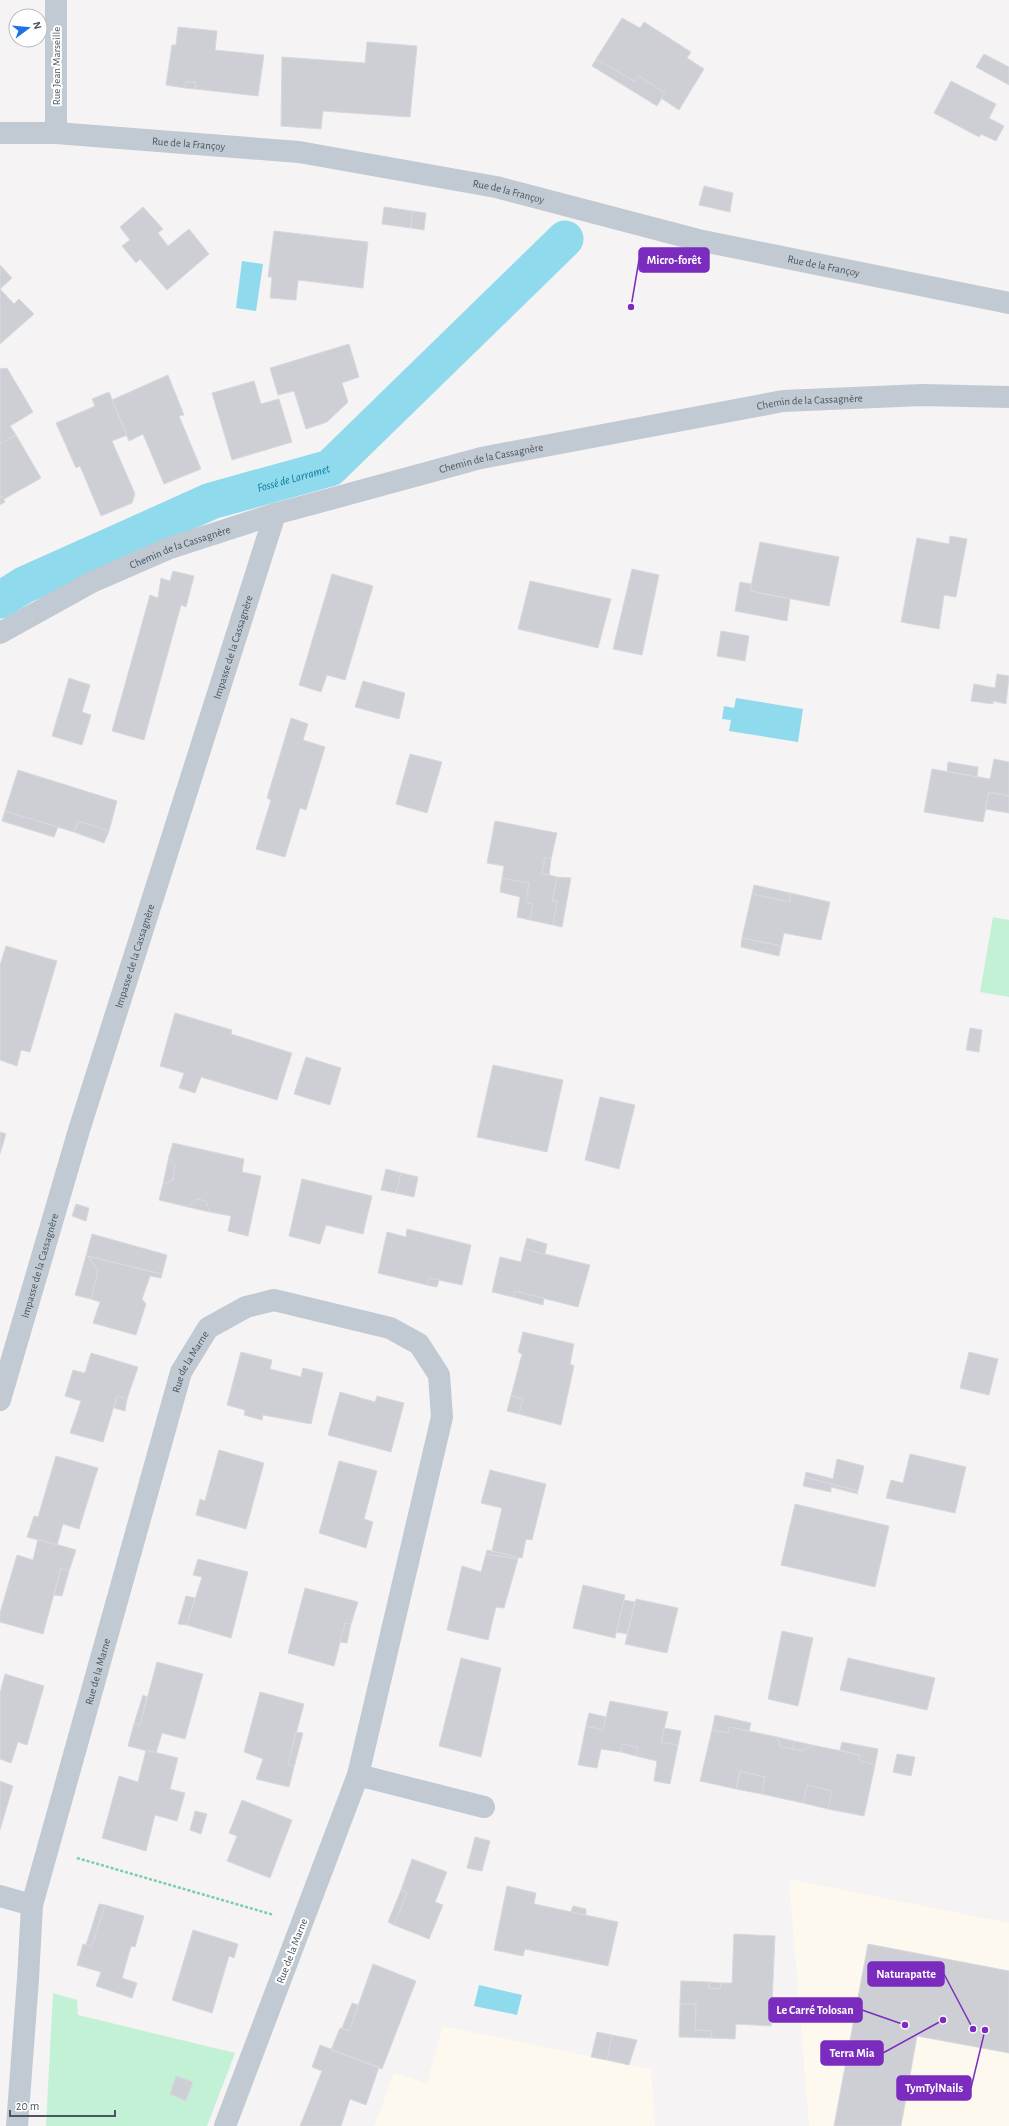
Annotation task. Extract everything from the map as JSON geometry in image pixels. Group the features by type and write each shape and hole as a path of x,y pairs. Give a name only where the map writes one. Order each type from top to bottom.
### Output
{"street":[{"name":"Rue Jean Marseille","path":"56,0 56,132"},
{"name":"Rue de la Françoy","path":"0,133 56,132 299,152 496,187 698,240 1009,303"},
{"name":"Chemin de la Cassagnère","path":"0,633 99,579 170,548 275,514 481,458 783,401 922,396 1009,397"},
{"name":"Impasse de la Cassagnère","path":"0,1400 79,1130 275,514"},
{"name":"Rue de la Marne","path":"17,2126 32,1906 181,1372 208,1328 246,1307 274,1300 390,1328 419,1344 439,1375 442,1417 358,1775 225,2126"},
{"path":"358,1775 484,1807"},
{"path":"0,1896 32,1906"}],"path":[{"path":"47,1850 303,1923"}],"shaded area":[{"path":"789,1879 1009,1923 1009,2126 809,2126"},
{"path":"443,2026 651,2069 655,2126 374,2126 394,2073 427,2083"}],"green space":[{"path":"993,917 1009,920 1009,997 980,992"},
{"path":"53,1993 77,2000 78,2015 235,2053 207,2126 46,2126"}],"water":[{"path":"242,261 263,264 256,311 236,308"},
{"path":"736,698 803,709 798,742 729,731 731,720 722,719 724,706 734,708"},
{"path":"479,1985 522,1995 517,2015 474,2006"}],"building":[{"path":"622,18 640,28 644,22 691,52 687,58 704,69 679,110 661,98 665,93 639,76 634,81 596,59"},
{"path":"178,27 217,31 215,50 264,55 258,96 195,89 196,82 186,82 185,88 166,85 172,45 176,45"},
{"path":"367,42 417,46 410,117 323,111 321,129 281,126 282,57 365,63"},
{"path":"984,54 1009,67 1009,85 976,67"},
{"path":"596,59 634,81 639,76 665,93 657,106 592,66"},
{"path":"951,81 996,104 989,118 1004,126 996,141 981,134 979,137 934,113"},
{"path":"186,82 196,82 195,89 185,88"},
{"path":"704,186 733,193 730,212 699,205"},
{"path":"143,207 163,229 158,233 168,246 189,229 209,254 167,290 140,259 136,263 122,246 130,240 120,227"},
{"path":"384,207 412,211 411,228 382,224"},
{"path":"412,211 426,213 424,230 411,228"},
{"path":"274,231 368,242 363,288 298,280 296,300 270,298 272,277 268,277"},
{"path":"0,265 12,278 0,289"},
{"path":"0,289 14,304 19,299 34,314 0,344"},
{"path":"349,344 359,377 342,383 348,402 327,422 306,429 294,391 278,395 270,368"},
{"path":"7,368 33,412 10,426 16,435 0,444 0,369"},
{"path":"168,375 184,415 179,416 201,469 164,484 143,434 129,441 112,400"},
{"path":"254,381 261,404 279,399 292,442 232,460 212,393"},
{"path":"109,392 127,435 112,441 135,494 132,503 101,516 80,466 76,468 56,423 95,406 92,399"},
{"path":"16,435 41,478 4,499 2,496 0,497 0,444"},
{"path":"2,496 5,502 0,505 0,497"},
{"path":"950,536 967,539 956,597 944,595 939,629 901,622 917,538 949,544"},
{"path":"760,542 839,557 829,606 750,591"},
{"path":"632,569 659,575 642,655 613,649"},
{"path":"173,571 194,576 186,607 181,605 144,740 112,731 150,595 158,598 161,578 170,581"},
{"path":"332,574 373,586 345,680 327,675 321,692 299,685"},
{"path":"530,581 611,599 598,648 518,629"},
{"path":"740,582 752,584 750,591 790,599 787,621 735,611"},
{"path":"721,631 749,636 745,661 717,656"},
{"path":"997,674 1009,676 1006,704 993,701 993,704 971,701 974,684 995,688"},
{"path":"69,678 90,685 82,712 91,715 82,745 52,736"},
{"path":"363,681 405,693 399,719 355,707"},
{"path":"291,718 308,724 303,740 325,747 306,810 300,808 285,857 256,849 271,800 267,798"},
{"path":"410,754 442,762 427,813 396,804"},
{"path":"994,759 1009,762 1009,796 989,792 983,822 924,812 932,769 990,779"},
{"path":"948,762 978,767 977,777 947,771"},
{"path":"18,770 117,801 109,831 78,821 74,832 5,811"},
{"path":"989,792 1009,796 1009,813 985,809"},
{"path":"5,811 58,827 54,837 2,821"},
{"path":"78,821 109,831 104,843 74,832"},
{"path":"495,821 557,833 551,859 545,857 542,873 557,877 552,901 557,901 553,925 530,920 533,904 526,902 529,883 502,878 504,866 487,863"},
{"path":"545,857 551,859 549,875 542,873"},
{"path":"557,877 571,878 562,927 553,925 557,901 552,901"},
{"path":"502,878 529,883 526,902 533,904 530,920 517,917 520,897 500,892"},
{"path":"754,885 790,893 790,902 752,894"},
{"path":"790,893 830,902 821,940 784,933 781,946 742,938 752,894 790,902"},
{"path":"742,938 781,946 779,956 741,947"},
{"path":"6,946 57,961 30,1052 21,1050 17,1066 0,1060 0,965"},
{"path":"175,1013 232,1030 231,1034 292,1053 277,1100 201,1077 195,1093 179,1088 184,1073 160,1066"},
{"path":"970,1028 982,1030 979,1052 966,1050"},
{"path":"306,1057 341,1068 330,1105 294,1094"},
{"path":"493,1065 563,1080 547,1152 477,1137"},
{"path":"600,1097 635,1105 619,1169 585,1160"},
{"path":"0,1132 6,1134 0,1154"},
{"path":"173,1143 244,1159 242,1172 261,1176 248,1236 228,1231 231,1216 210,1212 206,1201 197,1199 188,1207 159,1200 163,1184 173,1180 175,1165 169,1156"},
{"path":"169,1156 175,1165 173,1180 163,1184"},
{"path":"386,1169 401,1173 396,1193 381,1190"},
{"path":"401,1173 418,1177 414,1197 396,1193"},
{"path":"302,1179 372,1196 363,1234 326,1225 320,1244 289,1236"},
{"path":"197,1199 206,1201 210,1212 188,1207"},
{"path":"76,1204 89,1208 86,1221 72,1216"},
{"path":"407,1229 471,1245 462,1285 429,1278 427,1285 378,1273 387,1232 406,1237"},
{"path":"92,1234 167,1255 162,1274 86,1256"},
{"path":"527,1238 547,1244 545,1254 524,1249"},
{"path":"524,1249 590,1265 578,1307 515,1291 513,1297 492,1292 500,1257 521,1262"},
{"path":"86,1256 88,1256 98,1271 91,1299 75,1295"},
{"path":"88,1256 162,1274 161,1278 150,1276 142,1299 146,1304 136,1335 93,1323 100,1302 91,1299 98,1271"},
{"path":"429,1278 439,1280 437,1287 427,1285"},
{"path":"515,1291 544,1298 543,1305 513,1297"},
{"path":"523,1332 574,1344 570,1364 574,1366 561,1425 519,1414 523,1399 511,1396 522,1354 518,1352"},
{"path":"241,1352 272,1360 270,1369 301,1377 303,1368 323,1373 311,1424 263,1415 262,1420 244,1415 245,1410 227,1405"},
{"path":"969,1352 998,1359 989,1395 960,1388"},
{"path":"91,1353 138,1367 127,1399 117,1396 103,1442 70,1433 81,1401 65,1396 73,1370 85,1373"},
{"path":"340,1392 375,1402 377,1396 404,1403 391,1452 328,1435"},
{"path":"117,1396 127,1399 125,1411 114,1408"},
{"path":"511,1396 523,1399 519,1414 507,1411"},
{"path":"219,1450 264,1463 246,1529 196,1515 200,1499 205,1501"},
{"path":"910,1454 966,1467 955,1513 886,1498 891,1480 903,1483"},
{"path":"56,1456 98,1468 79,1529 63,1524 57,1545 27,1537 34,1516 38,1517"},
{"path":"837,1459 864,1466 858,1491 805,1477 806,1472 833,1479"},
{"path":"339,1461 377,1471 364,1519 373,1522 366,1548 319,1533"},
{"path":"490,1470 546,1484 532,1540 526,1539 522,1558 492,1551 502,1508 481,1503"},
{"path":"805,1477 857,1491 858,1494 831,1487 831,1492 803,1486"},
{"path":"795,1504 889,1526 875,1587 781,1565"},
{"path":"38,1539 76,1550 69,1571 61,1568 43,1634 0,1622 0,1613 17,1555 33,1560"},
{"path":"487,1550 518,1557 518,1559 486,1554"},
{"path":"486,1554 518,1559 504,1608 496,1607 488,1640 447,1630 462,1566 481,1572"},
{"path":"198,1559 248,1572 231,1638 187,1625 202,1577 193,1575"},
{"path":"61,1568 69,1571 62,1596 54,1595"},
{"path":"583,1585 625,1595 615,1638 573,1628"},
{"path":"305,1588 358,1602 351,1624 345,1623 334,1666 288,1653"},
{"path":"186,1596 195,1598 187,1625 178,1624"},
{"path":"636,1599 678,1608 667,1653 625,1644"},
{"path":"624,1600 635,1602 627,1634 616,1632"},
{"path":"345,1623 351,1624 347,1643 340,1642"},
{"path":"782,1631 813,1638 798,1706 768,1699"},
{"path":"461,1658 501,1668 481,1757 439,1746"},
{"path":"848,1658 935,1678 927,1710 840,1690"},
{"path":"157,1662 203,1674 185,1739 162,1733 156,1753 128,1746 134,1724 140,1725"},
{"path":"5,1674 44,1686 27,1745 18,1742 11,1763 0,1759 0,1693"},
{"path":"260,1692 304,1704 288,1764 294,1767 289,1787 256,1779 263,1759 244,1752"},
{"path":"143,1695 147,1697 140,1725 134,1724"},
{"path":"610,1701 668,1712 661,1742 678,1745 670,1784 654,1781 657,1761 636,1756 638,1747 622,1744 621,1752 601,1749 597,1768 578,1765 586,1726 603,1730"},
{"path":"589,1713 606,1717 603,1730 586,1726"},
{"path":"715,1715 751,1723 749,1731 729,1727 728,1733 712,1730"},
{"path":"729,1727 777,1737 781,1747 804,1751 812,1745 860,1755 859,1761 875,1765 864,1816 828,1809 832,1791 807,1785 803,1803 762,1794 765,1777 740,1771 736,1789 700,1781 712,1730 728,1733"},
{"path":"664,1728 681,1731 678,1745 661,1742"},
{"path":"296,1732 303,1733 294,1767 288,1764"},
{"path":"777,1737 794,1741 793,1749 781,1747"},
{"path":"794,1741 812,1745 804,1751 793,1749"},
{"path":"842,1742 878,1749 875,1765 859,1761 860,1755 840,1750"},
{"path":"622,1744 638,1747 636,1756 621,1752"},
{"path":"146,1750 178,1758 170,1789 185,1793 177,1821 155,1815 146,1851 102,1838 119,1776 138,1782"},
{"path":"897,1754 915,1757 911,1776 893,1772"},
{"path":"740,1771 765,1777 762,1794 736,1789"},
{"path":"0,1781 13,1786 0,1830"},
{"path":"807,1785 832,1791 828,1809 803,1803"},
{"path":"242,1800 292,1820 270,1878 227,1861 237,1836 229,1833"},
{"path":"195,1811 207,1814 201,1834 190,1830"},
{"path":"475,1837 490,1841 482,1871 467,1868"},
{"path":"412,1859 447,1872 435,1902 443,1905 429,1939 394,1925 407,1893 401,1890"},
{"path":"507,1886 536,1893 534,1904 618,1922 608,1966 525,1949 523,1956 494,1950"},
{"path":"401,1890 407,1893 394,1925 388,1922"},
{"path":"99,1904 105,1905 92,1946 86,1945"},
{"path":"105,1905 144,1916 135,1947 131,1946 122,1978 137,1983 132,1998 96,1986 101,1972 77,1965 83,1944 92,1946"},
{"path":"573,1906 586,1909 586,1915 571,1912"},
{"path":"193,1930 238,1944 234,1958 229,1956 212,2013 172,2000"},
{"path":"734,1934 775,1936 771,2026 736,2024 735,2039 711,2038 712,2031 695,2030 696,2004 680,2004 681,1981 709,1982 709,1988 720,1989 721,1983 732,1983"},
{"path":"868,1944 1009,1971 1009,2053 917,2036 901,2126 834,2126"},
{"path":"373,1964 416,1981 382,2069 331,2050 340,2028 349,2031"},
{"path":"709,1982 721,1983 720,1989 709,1988"},
{"path":"352,2003 358,2005 349,2031 342,2028"},
{"path":"680,2004 696,2004 695,2030 712,2031 711,2038 679,2037"},
{"path":"597,2032 612,2035 607,2060 591,2057"},
{"path":"612,2035 637,2040 629,2065 607,2060"},
{"path":"320,2045 379,2067 366,2105 350,2099 341,2126 300,2126 322,2071 312,2067"},
{"path":"176,2076 193,2082 186,2101 170,2094"}],"waterway":[{"name":"Fossé de Larramet","path":"0,600 24,585 211,501 330,468 565,239"}],"place":[{"name":"Micro-forêt","path":"631,307"},
{"name":"Terra Mia","path":"943,2020"},
{"name":"Le Carré Tolosan","path":"905,2025"},
{"name":"Naturapatte","path":"973,2029"},
{"name":"TymTylNails","path":"985,2030"}]}
